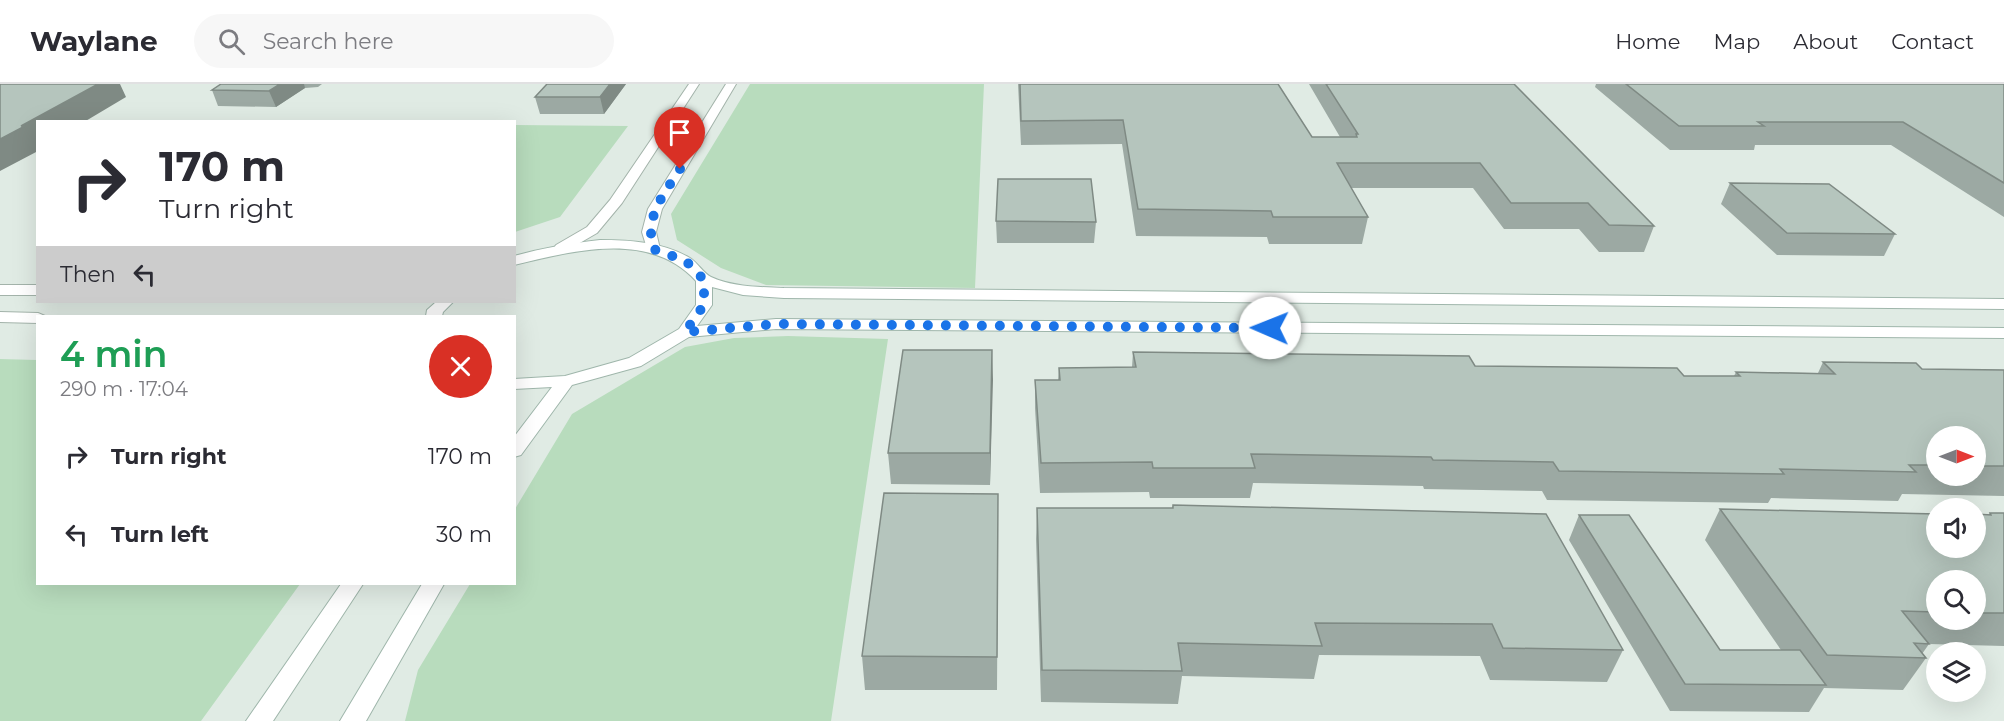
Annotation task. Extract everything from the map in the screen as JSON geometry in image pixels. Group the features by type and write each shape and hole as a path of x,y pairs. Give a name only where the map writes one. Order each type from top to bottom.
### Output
{"main road":[{"path":"561,248 591,230 615,203 694,84"},
{"path":"653,249 649,232 655,209 731,84"},
{"path":"516,260 561,248 610,244 653,249 686,261 704,280 743,290 784,293 2004,304"},
{"path":"516,384 566,381 635,362 685,332 704,305 704,280"},
{"path":"0,290 36,290"},
{"path":"434,315 435,310 444,303"},
{"path":"0,317 36,318"},
{"path":"685,332 777,324 2004,333"},
{"path":"516,448 566,381"},
{"path":"259,721 351,585"},
{"path":"353,721 432,585"}],"green space":[{"path":"750,84 984,84 975,288 766,285 721,268 677,240 671,214"},
{"path":"516,125 628,126 560,217 516,232"},
{"path":"788,336 888,339 831,721 405,721 418,670 469,585 516,585 516,507 572,414 685,347 734,338"},
{"path":"0,359 36,360 36,585 299,585 201,721 0,721"}],"building":[{"path":"0,84 98,84 0,139"},
{"path":"221,84 280,84 269,91 212,90"},
{"path":"547,84 610,84 600,97 535,97"},
{"path":"1020,84 1278,84 1312,137 1357,137 1356,134 1358,134 1326,84 1514,84 1654,226 1609,225 1588,203 1511,203 1480,163 1337,163 1368,217 1273,217 1271,211 1138,209 1123,120 1021,121"},
{"path":"1626,84 2004,84 2004,183 1903,122 1758,122 1764,126 1679,126"},
{"path":"998,179 1091,179 1096,222 996,221"},
{"path":"1730,183 1829,184 1895,234 1787,233"},
{"path":"903,350 992,350 990,453 888,453"},
{"path":"1133,352 1469,356 1475,366 1677,368 1684,376 1740,376 1736,372 1835,374 1823,362 1916,363 1922,369 2004,370 2004,466 1986,466 1986,426 1926,426 1926,465 1909,465 1916,472 1780,469 1784,474 1559,471 1553,462 1251,454 1255,468 1153,468 1152,462 1041,463 1035,380 1060,380 1059,368 1136,367"},
{"path":"884,493 998,494 997,657 862,656"},
{"path":"1173,505 1546,514 1623,650 1503,648 1492,624 1315,623 1322,646 1178,643 1182,671 1042,670 1037,508 1173,508"},
{"path":"1720,509 1926,514 1926,558 1986,558 1986,515 2004,513 2004,613 1986,613 1986,570 1926,570 1926,612 1902,611 1927,642 1914,643 1926,658 1827,655"},
{"path":"1579,515 1629,515 1720,650 1800,650 1826,685 1685,684"}],"route":[{"path":"680,169 655,209 649,232 653,249 686,261 704,280 704,305 685,332 777,324 1270,328"}]}
